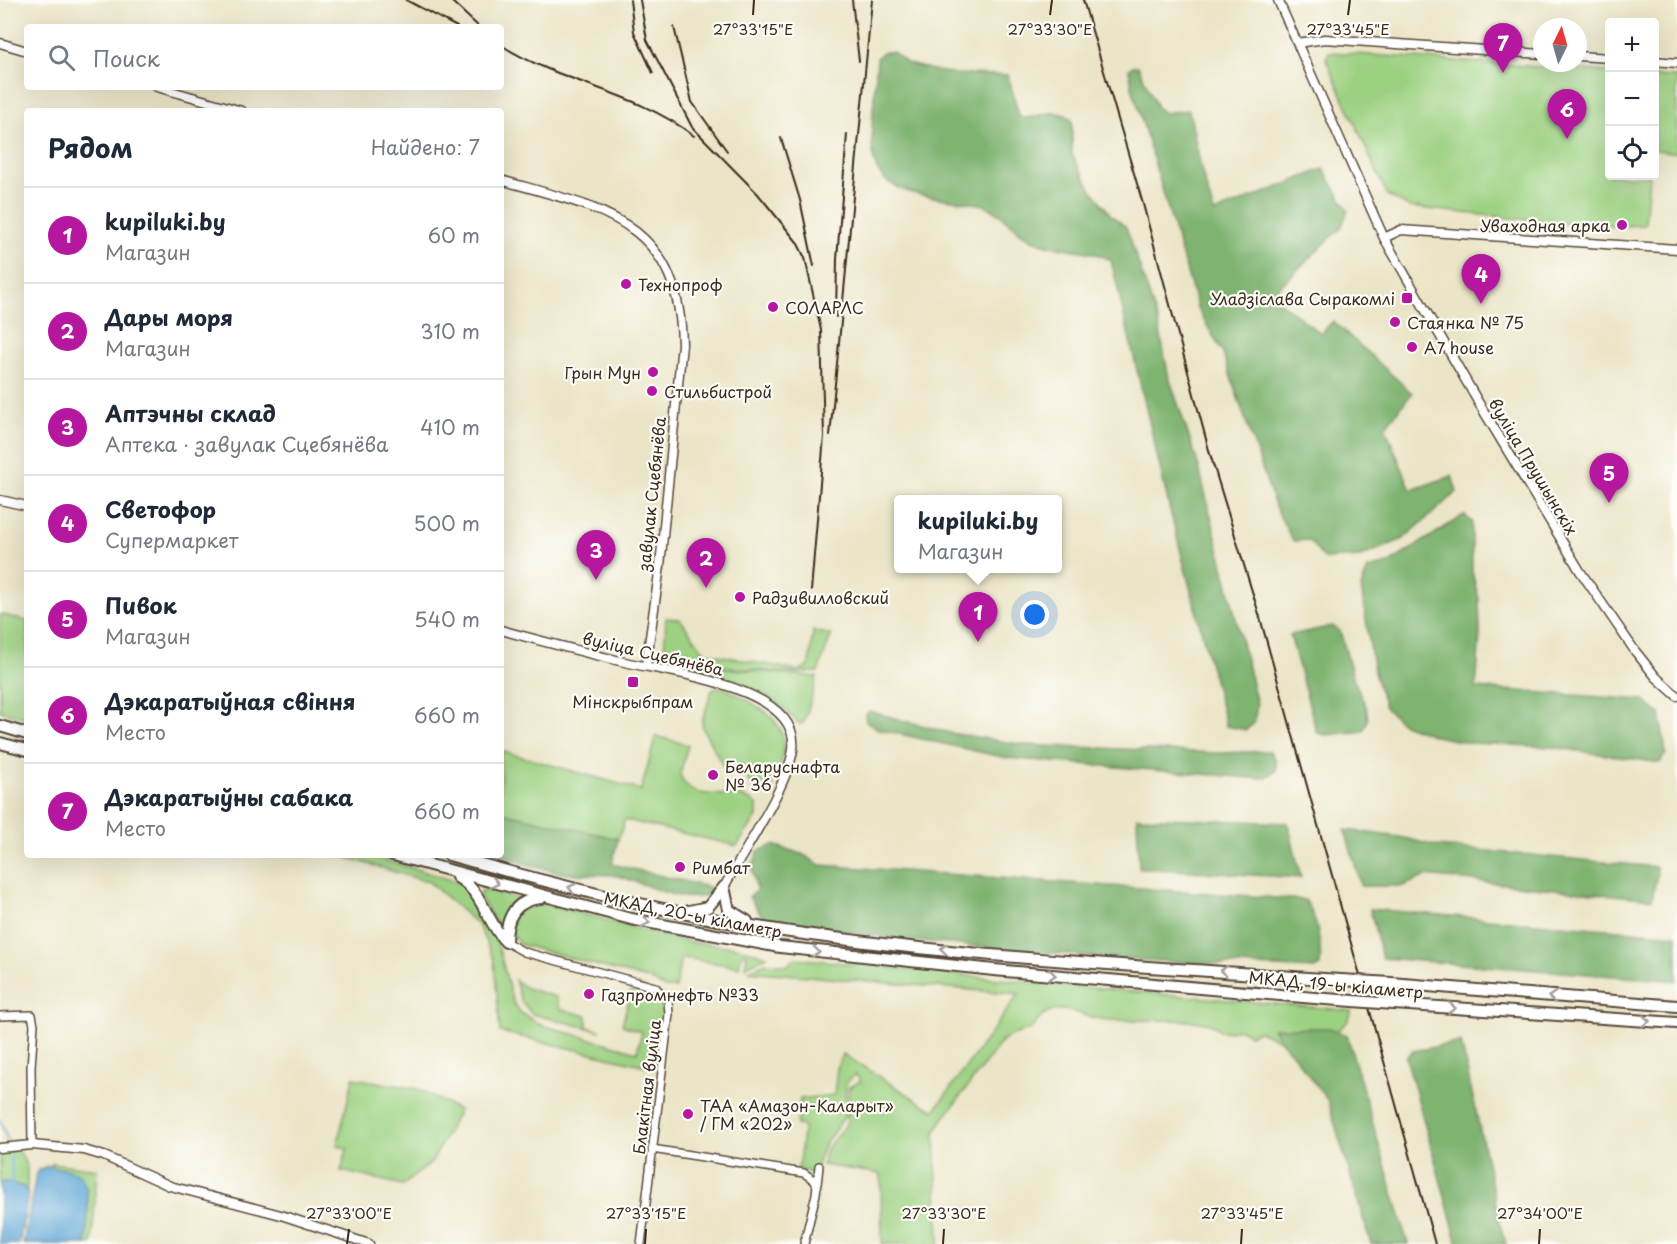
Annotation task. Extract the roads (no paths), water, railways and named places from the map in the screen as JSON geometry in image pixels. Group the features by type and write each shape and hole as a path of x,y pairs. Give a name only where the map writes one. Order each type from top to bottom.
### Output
{"highway":[{"path":"0,726 24,733"},
{"path":"0,742 24,749"},
{"name":"МКАД, 20-ы кіламетр","path":"404,858 631,919 738,940 820,952 993,970"},
{"name":"МКАД, 20-ы кіламетр","path":"460,858 604,896 757,927 892,945 995,954"},
{"path":"442,869 466,882 506,942"},
{"path":"670,910 703,909 712,903 724,887"},
{"path":"724,887 729,910 757,927"},
{"path":"506,942 507,922 513,910 525,900 548,897"},
{"name":"МКАД, 19-ы кіламетр","path":"995,954 1677,1006"},
{"name":"МКАД, 19-ы кіламетр","path":"993,970 1326,999 1677,1023"}],"street":[{"name":"вуліца Прушынскіх","path":"1278,0 1384,238 1477,400 1580,571 1635,651 1656,677 1677,696"},
{"path":"1297,43 1325,39 1533,53"},
{"path":"0,43 24,50"},
{"path":"1587,57 1605,58"},
{"path":"1659,61 1677,63"},
{"path":"168,90 231,108"},
{"name":"завулак Сцебянёва","path":"504,181 567,198 614,216 652,247 665,266 677,295 681,311 682,344 660,566 646,666"},
{"path":"1384,238 1401,230 1677,249"},
{"path":"0,500 24,505"},
{"name":"вуліца Сцебянёва","path":"504,631 730,687 766,705 789,726 793,750 782,781 724,887"},
{"name":"Блакітная вуліца","path":"506,942 524,952 655,987 668,1000 669,1014 641,1244"},
{"path":"0,1016 32,1015 32,1145"},
{"path":"0,1148 32,1145 94,1153 170,1186 281,1215 369,1244"},
{"path":"652,1149 804,1173 815,1181 817,1187"},
{"path":"804,1244 817,1187 819,1166"}],"water":[{"path":"47,1166 75,1172 85,1184 88,1205 86,1244 23,1244 36,1176 39,1170"},
{"path":"7,1182 24,1187 28,1195 19,1244 0,1244 0,1183"}],"waterway":[{"path":"0,1120 8,1141"},
{"path":"11,1155 12,1183"}],"railway":[{"path":"406,0 451,24"},
{"path":"450,0 476,24"},
{"path":"630,0 634,32 653,73"},
{"path":"640,0 647,40 692,127 758,194 797,242 805,258 821,330 824,436 811,591"},
{"path":"852,0 859,61"},
{"path":"830,436 872,0"},
{"path":"1083,0 1143,204 1210,454 1259,614 1435,1244"},
{"path":"674,27 692,102 727,151"},
{"path":"504,47 549,69 648,108 694,136"},
{"path":"836,317 837,259 847,134"},
{"path":"781,138 800,200 814,266"}],"place":[{"name":"Дэкаратыўны сабака","path":"1503,73"},
{"name":"Дэкаратыўная свіння","path":"1567,139"},
{"name":"Уваходная арка","path":"1622,225"},
{"name":"Технопроф","path":"626,284"},
{"name":"Уладзіслава Сыракомлі","path":"1407,298"},
{"name":"Светофор","path":"1481,304"},
{"name":"СОЛАРЛС","path":"773,307"},
{"name":"Стаянка № 75","path":"1395,322"},
{"name":"A7 house","path":"1412,347"},
{"name":"Грын Мун","path":"653,372"},
{"name":"Стильбистрой","path":"652,391"},
{"name":"Пивок","path":"1609,503"},
{"name":"Аптэчны склад","path":"596,580"},
{"name":"Дары моря","path":"706,588"},
{"name":"Радзивилловский","path":"740,597"},
{"name":"kupiluki.by","path":"978,642"},
{"name":"Мінскрыбпрам","path":"633,682"},
{"name":"Беларуснафта № 36","path":"713,775"},
{"name":"Римбат","path":"680,867"},
{"name":"Газпромнефть №33","path":"589,994"},
{"name":"ТАА «Амазон-Каларыт» / ГМ «202»","path":"688,1114"}]}
